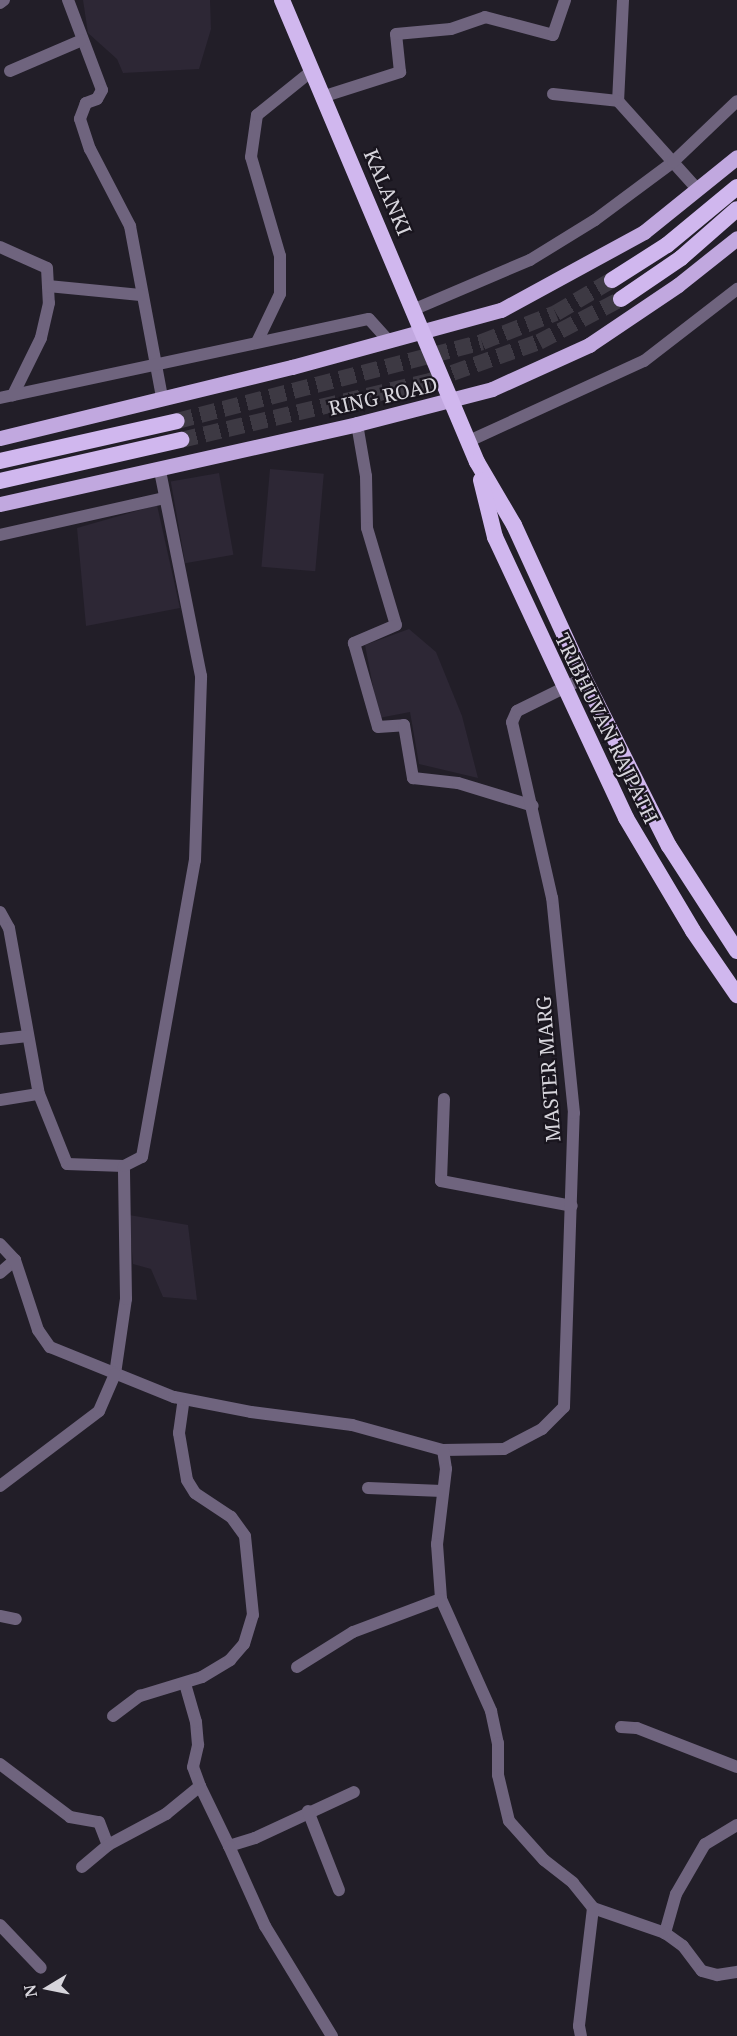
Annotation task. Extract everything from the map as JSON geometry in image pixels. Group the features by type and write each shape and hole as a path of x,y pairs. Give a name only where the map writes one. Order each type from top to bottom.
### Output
{"highway":[{"name":"KALANKI","path":"282,0 325,96 453,402"},
{"path":"612,280 667,245 737,187"},
{"path":"621,299 681,258 737,209"},
{"name":"TRIBHUVAN RAJPATH","path":"453,402 477,462 495,537 562,689 656,872 737,996"},
{"path":"0,461 177,420"},
{"path":"0,481 181,440"},
{"name":"TRIBHUVAN RAJPATH","path":"477,462 514,525 584,678 669,846 737,951"}],"main road":[{"path":"0,438 390,342 501,310 644,232 737,157"},
{"name":"RING ROAD","path":"0,504 160,470 453,402 492,389 589,345 678,285 737,238"}],"street":[{"path":"0,3 4,0"},
{"path":"68,0 102,90 97,99 86,104 80,119 90,148 130,226 141,295 162,397"},
{"path":"325,96 400,72 396,34 451,29 485,17 553,35 565,0"},
{"path":"618,101 623,0"},
{"path":"10,71 82,40"},
{"path":"257,342 280,294 280,256 251,157 257,115 313,69"},
{"path":"553,94 618,101 698,190"},
{"path":"415,309 530,260 595,220 673,162 737,101"},
{"path":"0,247 47,268 49,303 41,338 6,396"},
{"path":"48,286 141,295"},
{"path":"469,441 644,361 737,289"},
{"path":"6,396 155,362 369,319 390,342"},
{"path":"357,424 366,476 367,528 396,625 354,643 378,727 404,725 413,778 458,783 532,806"},
{"path":"0,912 9,928 39,1094 67,1164 124,1166 142,1157 195,860 201,676 191,612 164,498 160,470"},
{"path":"0,536 164,498"},
{"name":"MASTER MARG","path":"15,1260 38,1330 50,1347 183,1399 352,1425 443,1450 504,1449 542,1429 564,1407 574,1113 552,898 512,716 584,678"},
{"path":"0,1039 28,1036"},
{"path":"0,1100 39,1094"},
{"path":"444,1099 441,1180 572,1206"},
{"path":"0,1486 99,1411 115,1374 126,1299 124,1166"},
{"path":"0,1244 15,1260 0,1273"},
{"path":"113,1716 140,1696 185,1684 239,1652 253,1615 245,1536 231,1516 195,1493 187,1480 179,1433 183,1399"},
{"path":"443,1450 446,1469 437,1544 441,1599 491,1711 498,1743 498,1775 509,1821 544,1860 573,1883 593,1908 665,1933 683,1946 702,1971 717,1975 737,1972"},
{"path":"368,1488 442,1491"},
{"path":"297,1667 353,1632 441,1599"},
{"path":"0,1616 16,1619"},
{"path":"185,1684 196,1722 198,1745 193,1767 200,1786 266,1926 332,2036"},
{"path":"621,1727 637,1728 737,1767"},
{"path":"0,1764 70,1817 99,1822 108,1845"},
{"path":"82,1867 108,1845 166,1814 200,1786"},
{"path":"229,1846 255,1838 308,1811 354,1792"},
{"path":"308,1811 339,1890"},
{"path":"665,1933 676,1894 705,1844 737,1825"},
{"path":"581,2036 593,1908"},
{"path":"0,1925 41,1968"}],"shaded area":[{"path":"83,0 210,0 211,29 199,69 123,73 117,59 88,33"},
{"path":"270,469 324,474 315,571 261,567"},
{"path":"219,473 233,555 185,563 171,482"},
{"path":"157,505 180,608 86,626 77,528"},
{"path":"409,629 436,652 462,716 478,778 419,764 410,712 379,718 365,645"},
{"path":"129,1215 188,1225 197,1300 163,1297 151,1269 133,1264"}],"tunnel":[{"path":"177,421 482,342 556,313 612,280"},
{"path":"181,440 430,381 539,342 621,299"}]}
